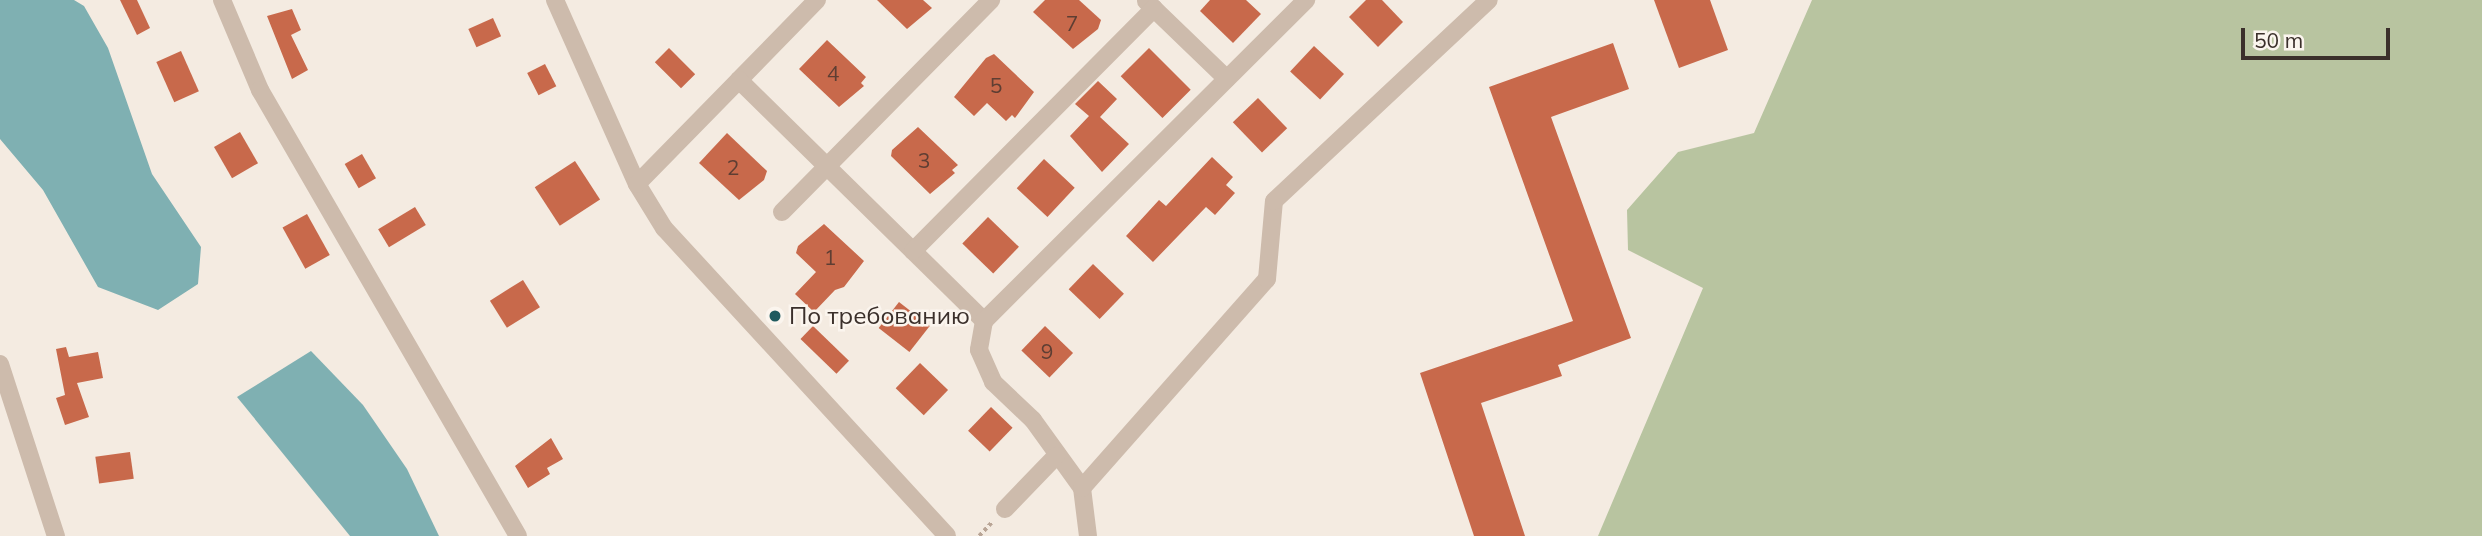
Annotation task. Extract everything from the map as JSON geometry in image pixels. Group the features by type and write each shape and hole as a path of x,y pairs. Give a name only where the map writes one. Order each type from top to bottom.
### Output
{"street":[{"path":"222,0 260,90 518,536"},
{"path":"555,0 637,184 664,228 947,536"},
{"path":"637,184 817,0"},
{"path":"782,212 991,0"},
{"path":"1088,536 1089,513 1082,488 1056,456 1033,419 993,382 979,350 984,321 1306,0"},
{"path":"1082,488 1267,279 1274,201 1489,0"},
{"path":"912,251 1150,4 1227,79"},
{"path":"739,80 984,321"},
{"path":"0,365 56,536"},
{"path":"1005,509 1056,456"}],"green space":[{"path":"1812,0 2482,0 2482,536 1598,536 1703,288 1628,250 1627,210 1678,152 1754,133"}],"water":[{"path":"0,0 74,0 84,6 108,48 152,174 201,247 198,284 158,310 98,287 43,190 0,139"},
{"path":"311,351 363,405 407,469 439,536 350,536 237,397"}],"building":[{"path":"120,0 137,0 150,28 137,35"},
{"path":"877,0 923,0 932,8 907,29"},
{"path":"1045,0 1079,0 1101,20 1098,29 1073,49 1033,12"},
{"path":"1210,0 1246,0 1261,14 1233,43 1200,11"},
{"path":"1366,0 1382,0 1403,22 1378,47 1349,17"},
{"path":"1654,0 1710,0 1728,50 1679,68"},
{"path":"292,9 301,30 291,35 308,70 292,79 267,16"},
{"path":"493,18 501,36 476,47 468,29"},
{"path":"827,40 866,77 861,83 864,86 839,107 799,69"},
{"path":"1613,43 1629,89 1551,117 1631,338 1558,365 1562,376 1481,403 1525,536 1474,536 1420,373 1573,321 1489,87"},
{"path":"1314,46 1344,74 1320,100 1290,72"},
{"path":"669,48 695,74 681,88 655,62"},
{"path":"1149,48 1191,90 1162,118 1121,76"},
{"path":"181,51 199,91 174,102 156,62"},
{"path":"994,54 1034,92 1015,118 1012,115 1006,121 987,103 974,116 954,97 986,58"},
{"path":"545,64 556,86 539,95 527,73"},
{"path":"1098,81 1117,99 1100,117 1129,144 1102,172 1070,136 1089,116 1075,104"},
{"path":"1258,98 1287,128 1262,153 1233,122"},
{"path":"918,127 958,165 952,170 955,173 930,194 891,156 892,150"},
{"path":"240,132 258,163 232,178 214,147"},
{"path":"727,133 767,171 764,180 739,200 699,163"},
{"path":"362,154 376,178 359,188 345,164"},
{"path":"1212,157 1233,177 1226,185 1235,193 1215,215 1206,207 1153,262 1126,236 1159,200 1166,206"},
{"path":"1044,159 1075,188 1047,217 1017,188"},
{"path":"575,161 600,200 560,226 535,187"},
{"path":"415,207 426,225 389,247 378,229"},
{"path":"307,214 330,255 305,269 283,228"},
{"path":"988,217 1019,247 993,273 962,244"},
{"path":"824,224 864,261 844,287 835,290 814,312 795,294 816,272 796,253 798,246"},
{"path":"1093,264 1124,294 1100,319 1069,289"},
{"path":"523,280 540,307 507,328 490,301"},
{"path":"899,302 930,326 909,352 879,328"},
{"path":"813,326 849,361 836,374 800,339"},
{"path":"1045,326 1073,353 1049,378 1021,350"},
{"path":"66,347 69,357 98,352 103,378 77,383 89,417 65,425 56,398 65,395 56,349"},
{"path":"920,363 948,390 924,415 896,388"},
{"path":"991,407 1013,428 990,452 968,431"},
{"path":"551,438 563,459 547,468 550,474 528,488 515,466"},
{"path":"130,452 134,479 99,484 95,457"}],"place":[{"name":"По требованию","path":"775,316"}]}
